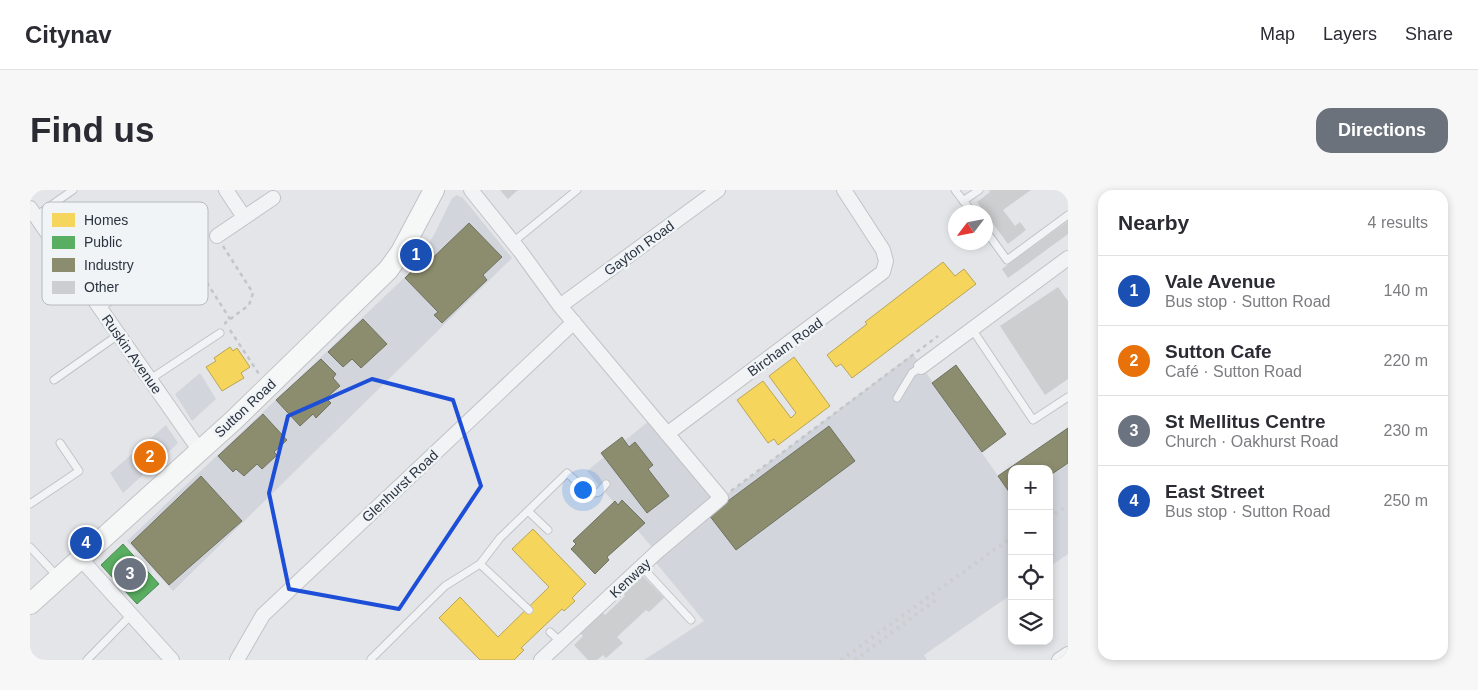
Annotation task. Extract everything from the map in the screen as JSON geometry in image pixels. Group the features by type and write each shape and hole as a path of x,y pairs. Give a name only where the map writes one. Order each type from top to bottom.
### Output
{"main road":[{"name":"Sutton Road","path":"30,604 200,451 388,270 401,252 434,190"}],"street":[{"path":"226,190 244,218"},
{"path":"472,190 560,306 721,498"},
{"name":"Gayton Road","path":"560,306 718,190"},
{"name":"Bircham Road","path":"667,434 875,280 883,272 886,262 883,250 844,190"},
{"path":"217,236 274,198"},
{"name":"Ruskin Avenue","path":"33,212 42,225"},
{"path":"921,367 1068,258"},
{"name":"Ruskin Avenue","path":"98,305 200,451"},
{"name":"Glenhurst Road","path":"237,660 264,615 574,322"},
{"name":"Kenway","path":"541,660 642,567 721,498"},
{"path":"80,558 172,660"},
{"path":"1059,660 1068,654"}],"lane":[{"path":"51,202 73,190"},
{"path":"513,242 577,190"},
{"path":"955,190 966,205"},
{"path":"963,201 979,190"},
{"path":"993,241 1007,260 1068,215"},
{"path":"100,308 105,305"},
{"path":"972,329 1033,420 1068,397"},
{"path":"150,380 220,333"},
{"path":"54,380 118,335"},
{"path":"897,398 912,373 921,367"},
{"path":"30,504 79,471 60,443"},
{"path":"370,659 445,586 480,564 500,538 567,473 590,494 599,492 606,484"},
{"path":"528,511 548,530"},
{"path":"30,547 58,578"},
{"path":"480,564 529,610"},
{"path":"642,567 691,620"},
{"path":"86,660 131,615"},
{"path":"550,632 561,642"}],"path":[{"path":"217,236 253,293 249,305 225,323 268,387"},
{"path":"208,284 230,319"},
{"path":"721,498 907,357 945,331"}],"highlighted area":[{"path":"372,379 453,400 481,486 399,609 289,589 269,493 288,416"}],"shaded area":[{"path":"457,195 463,198 512,258 173,591 127,541 403,279 416,264 435,233 452,198"},
{"path":"913,354 1008,490 1008,597 924,655 927,660 644,660 704,621 652,558 656,552 587,471 654,417 722,498"},
{"path":"200,373 216,399 192,421 175,394"},
{"path":"166,425 178,443 123,493 110,473"},
{"path":"1068,463 1068,554 1053,564 1053,510 1053,473"}],"building: Homes":[{"path":"943,262 955,276 964,269 976,284 852,378 841,364 836,367 827,355 867,324 865,322"},
{"path":"230,347 233,351 237,348 250,367 241,373 244,378 222,391 206,367 216,361 214,358"},
{"path":"794,357 830,406 778,445 774,439 768,443 737,400 763,381 791,418 796,413 769,376"},
{"path":"533,529 586,584 572,598 575,601 564,611 562,609 521,648 524,650 514,660 480,660 439,618 460,597 498,637 549,587 512,549"}],"building: Public":[{"path":"123,544 159,584 137,604 101,565"}],"building: Industry":[{"path":"469,223 502,257 483,275 487,280 442,323 434,315 438,312 405,278 416,267 419,271"},
{"path":"363,319 387,344 361,368 352,359 343,367 328,352"},
{"path":"321,359 336,374 333,378 340,386 326,398 331,403 316,418 313,414 300,426 276,400"},
{"path":"956,365 1006,434 982,452 932,383"},
{"path":"263,414 287,440 274,452 277,455 262,469 257,464 244,476 236,469 233,472 218,456"},
{"path":"829,426 855,461 736,550 709,515"},
{"path":"1068,428 1068,463 1053,473 1053,465 1014,465"},
{"path":"622,437 629,447 635,442 653,465 648,469 669,496 647,513 601,453"},
{"path":"1008,469 1008,490 998,476"},
{"path":"201,476 242,521 169,585 131,543"},
{"path":"622,500 645,523 607,557 609,560 595,574 571,549 576,544 573,541 615,501 618,505"}],"building: Other":[{"path":"500,190 518,190 508,199"},
{"path":"989,190 1031,190 1003,210 1015,226 1020,222 1026,230 1008,244 993,224 993,205 979,205 977,202 990,192"},
{"path":"1068,221 1068,234 1008,278 1002,269"},
{"path":"1058,287 1068,301 1068,379 1045,395 1000,326"},
{"path":"641,574 664,598 649,612 646,610 617,637 623,643 606,658 603,655 597,660 588,660 574,645 583,636 580,633 602,612 605,615 625,596 622,592"}],"railway":[{"path":"1053,515 1068,505"},
{"path":"841,660 1008,540"},
{"path":"855,660 937,599"}],"place":[{"name":"Vale Avenue","path":"416,255"},
{"name":"Sutton Cafe","path":"150,457"},
{"name":"East Street","path":"86,543"},
{"name":"St Mellitus Centre","path":"130,574"}]}
